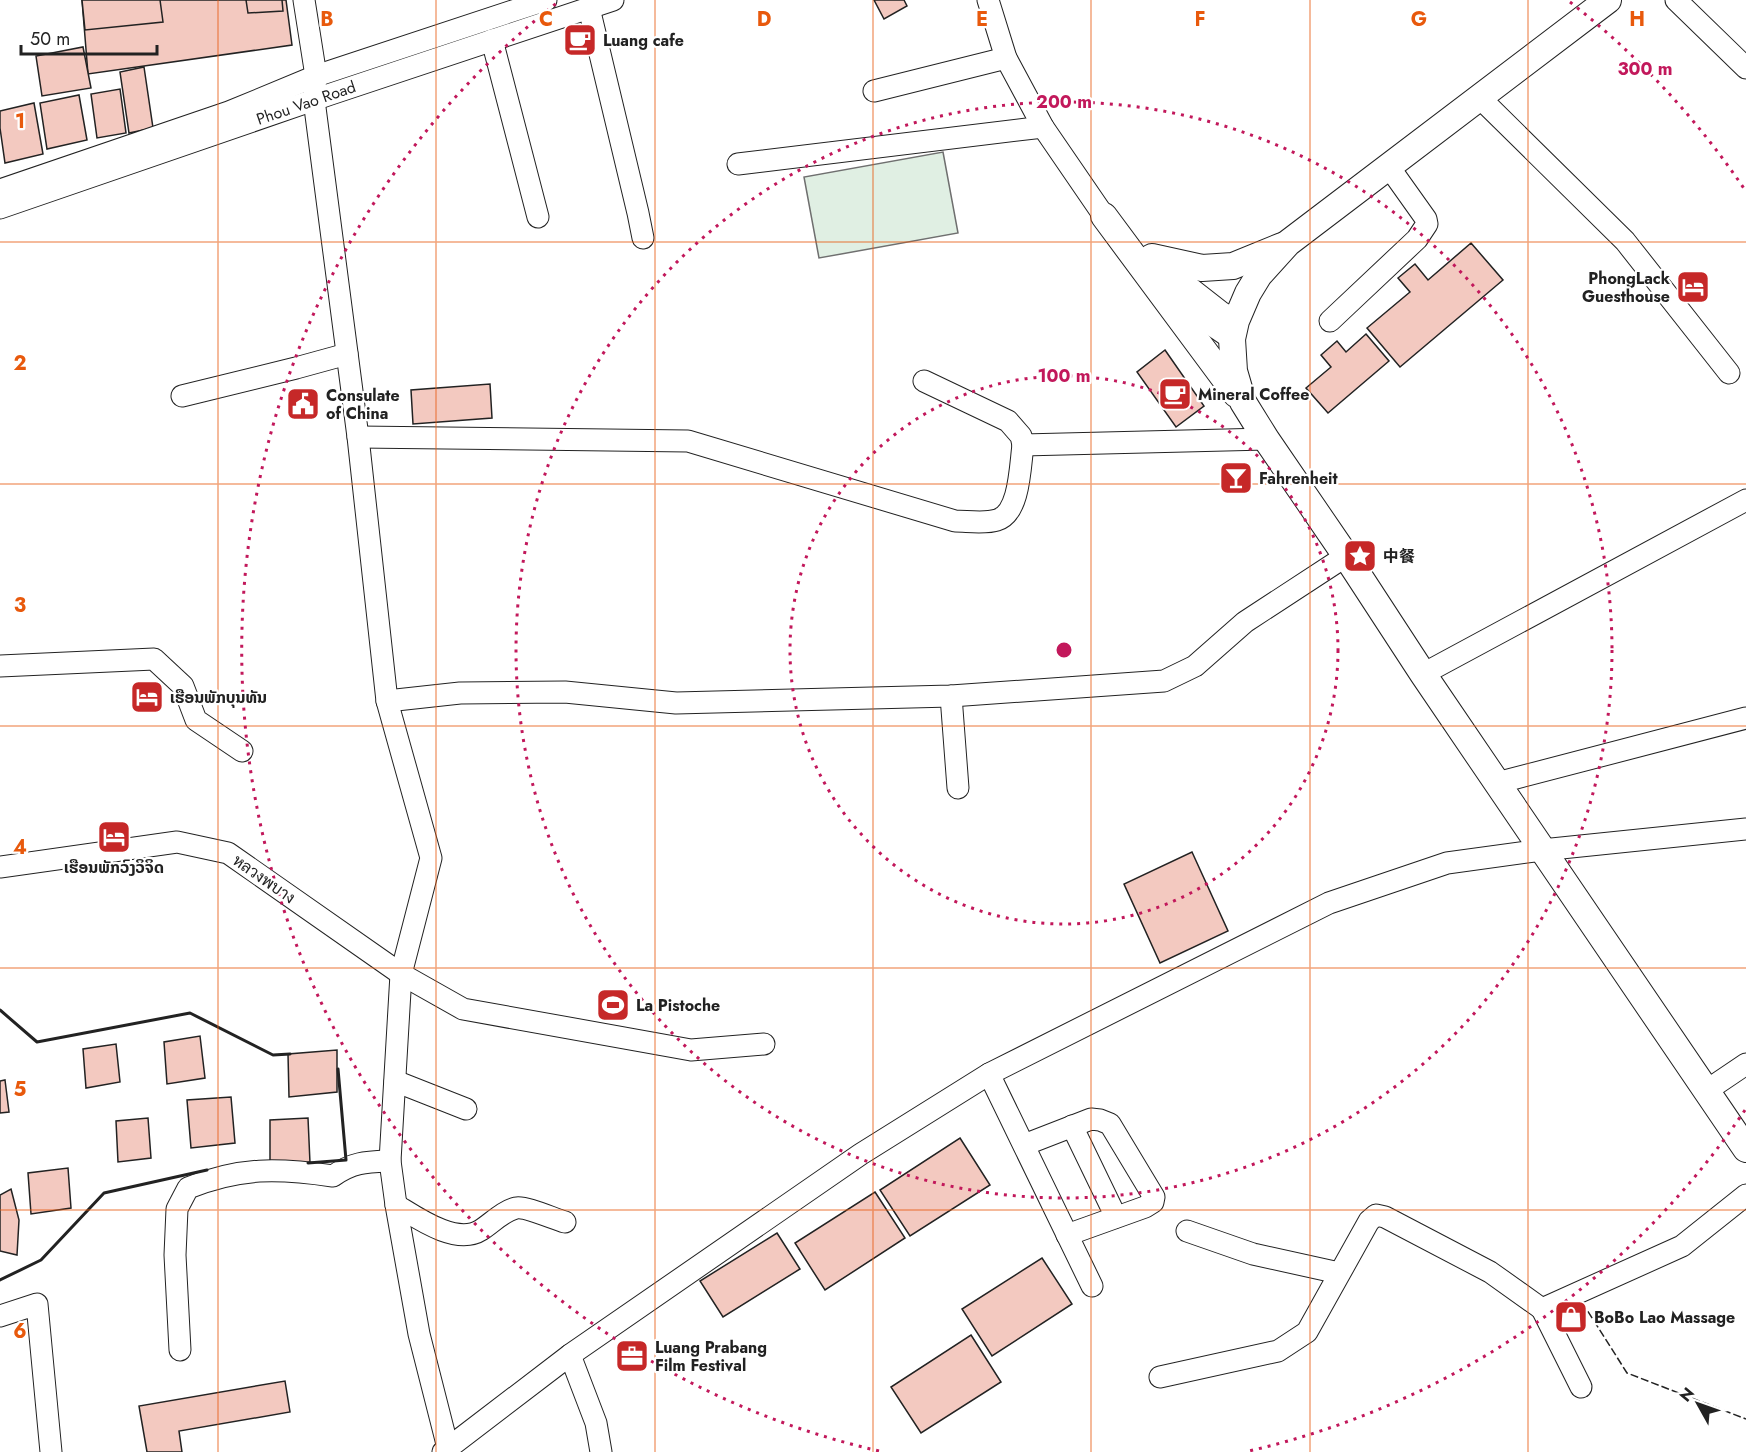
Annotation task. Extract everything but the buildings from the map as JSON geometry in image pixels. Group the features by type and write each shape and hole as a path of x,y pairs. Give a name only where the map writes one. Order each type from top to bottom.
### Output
{"main road":[{"path":"1243,402 1234,371 1234,330 1248,293 1259,275 1288,243 1608,0"},
{"path":"1104,216 1243,402 1423,674 1746,1149"},
{"path":"1152,257 1202,268 1233,266 1288,243"}],"street":[{"path":"304,0 316,76 314,100 347,354 387,700 431,858 401,974 390,1161 418,1334 447,1451 570,1355 861,1154 989,1074 1329,903 1447,863 1542,850 1746,829"},
{"name":"Phou Vao Road","path":"0,190 230,112 316,76 546,0"},
{"name":"Phou Vao Road","path":"0,208 613,0"},
{"path":"988,0 1006,58 1042,127 1104,216 1185,304 1210,326 1234,330"},
{"path":"1676,0 1746,68"},
{"path":"589,8 643,238"},
{"path":"492,40 538,217"},
{"path":"874,91 1006,58"},
{"path":"1480,98 1625,241 1729,374"},
{"path":"738,164 1042,127"},
{"path":"1330,321 1417,239 1427,225 1426,219 1389,167"},
{"path":"1104,216 1221,312 1234,330"},
{"path":"182,396 347,354"},
{"path":"357,437 688,441 955,521 996,521 1007,515 1014,505 1023,445 1021,436 1008,421 924,381"},
{"path":"1023,445 1266,439"},
{"path":"1423,674 1746,500"},
{"path":"387,700 460,693 565,692 676,703 951,696 1164,681 1195,666 1245,622 1346,556"},
{"path":"0,666 154,659 183,686 196,720 242,751"},
{"path":"951,696 958,788"},
{"path":"1497,783 1746,718"},
{"name":"หลวงพบาง","path":"0,867 177,843 228,853 401,974 463,1009 692,1050 764,1044"},
{"path":"1706,1091 1746,1064"},
{"path":"989,1074 1092,1286"},
{"path":"395,1081 466,1109"},
{"path":"1024,1145 1091,1119 1100,1119 1110,1124 1154,1197 1153,1202 1145,1207 1067,1235"},
{"path":"1072,1126 1116,1217"},
{"path":"180,1350 175,1255 177,1209 188,1188 246,1171 280,1169 333,1176 345,1168 362,1162 390,1161"},
{"path":"1542,1309 1682,1246 1746,1194"},
{"path":"396,1205 438,1230 463,1234 478,1232 503,1214 518,1208 565,1222"},
{"path":"1160,1377 1278,1351 1308,1332 1369,1221 1376,1215 1385,1217 1490,1272 1542,1309 1581,1388"},
{"path":"1187,1231 1253,1254 1339,1273"},
{"path":"0,1316 37,1304 51,1452"},
{"path":"570,1355 596,1423 601,1452"}],"green space":[{"path":"943,152 958,233 819,258 804,177"}],"fence":[{"path":"1582,1302 1627,1373 1746,1419"}],"wall":[{"path":"0,1010 37,1042 190,1013 273,1055 290,1054"},
{"path":"308,1163 346,1160 338,1069"},
{"path":"0,1280 41,1260 104,1193 207,1170"}],"place":[{"name":"Luang cafe","path":"580,40"},
{"name":"PhongLack Guesthouse","path":"1693,287"},
{"name":"Mineral Coffee","path":"1175,394"},
{"name":"Consulate of China","path":"303,404"},
{"name":"Fahrenheit","path":"1236,478"},
{"name":"中餐","path":"1360,556"},
{"name":"ເຮືອນພັກບຸນທັນ","path":"147,697"},
{"name":"ເຮືອນພັກວົງວິຈິດ","path":"114,837"},
{"name":"La Pistoche","path":"613,1005"},
{"name":"BoBo Lao Massage","path":"1571,1317"},
{"name":"Luang Prabang Film Festival","path":"632,1356"}]}
